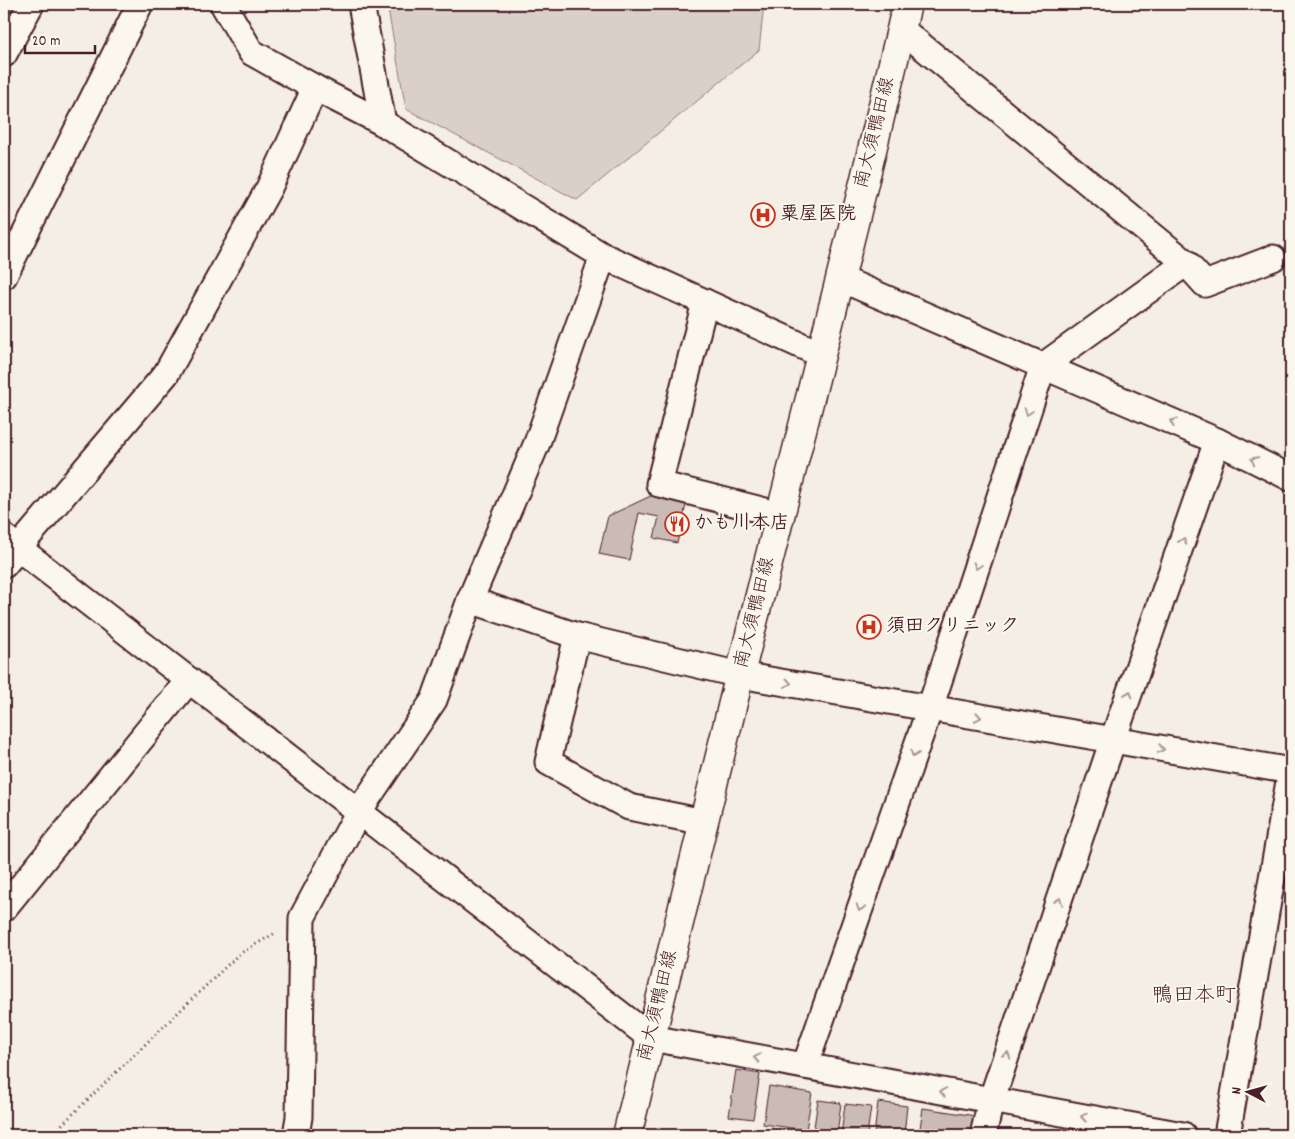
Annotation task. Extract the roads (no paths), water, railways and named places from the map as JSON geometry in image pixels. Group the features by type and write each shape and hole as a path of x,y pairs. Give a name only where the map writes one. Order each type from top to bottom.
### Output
{"main road":[{"name":"南大須鴨田線","path":"627,1135 820,354 841,279 904,16"}],"street":[{"path":"4,54 31,4"},
{"path":"4,276 140,4"},
{"path":"223,4 251,52 383,123 603,256 820,354"},
{"path":"361,4 383,123"},
{"path":"904,16 1186,263 1205,284 1273,258"},
{"path":"315,88 269,188 166,374 9,550 189,680 651,1038 1183,1135"},
{"path":"296,1135 299,1116 302,918 359,811 434,700 470,600 537,443 603,256"},
{"path":"804,1066 930,708 1044,366 1186,263"},
{"path":"841,279 1217,441 1291,478"},
{"path":"705,302 659,484 781,515"},
{"path":"983,1135 991,1101 1113,740 1217,441"},
{"path":"470,600 577,636 740,674 1291,770 1227,1135"},
{"path":"577,636 548,762 629,807 704,822"},
{"path":"4,908 189,680"}],"place":[{"name":"粟屋医院","path":"763,215"},
{"name":"かも川本店","path":"677,524"},
{"name":"須田クリニック","path":"869,627"}],"district":[{"name":"鴨田本町","path":"1194,997"}]}
